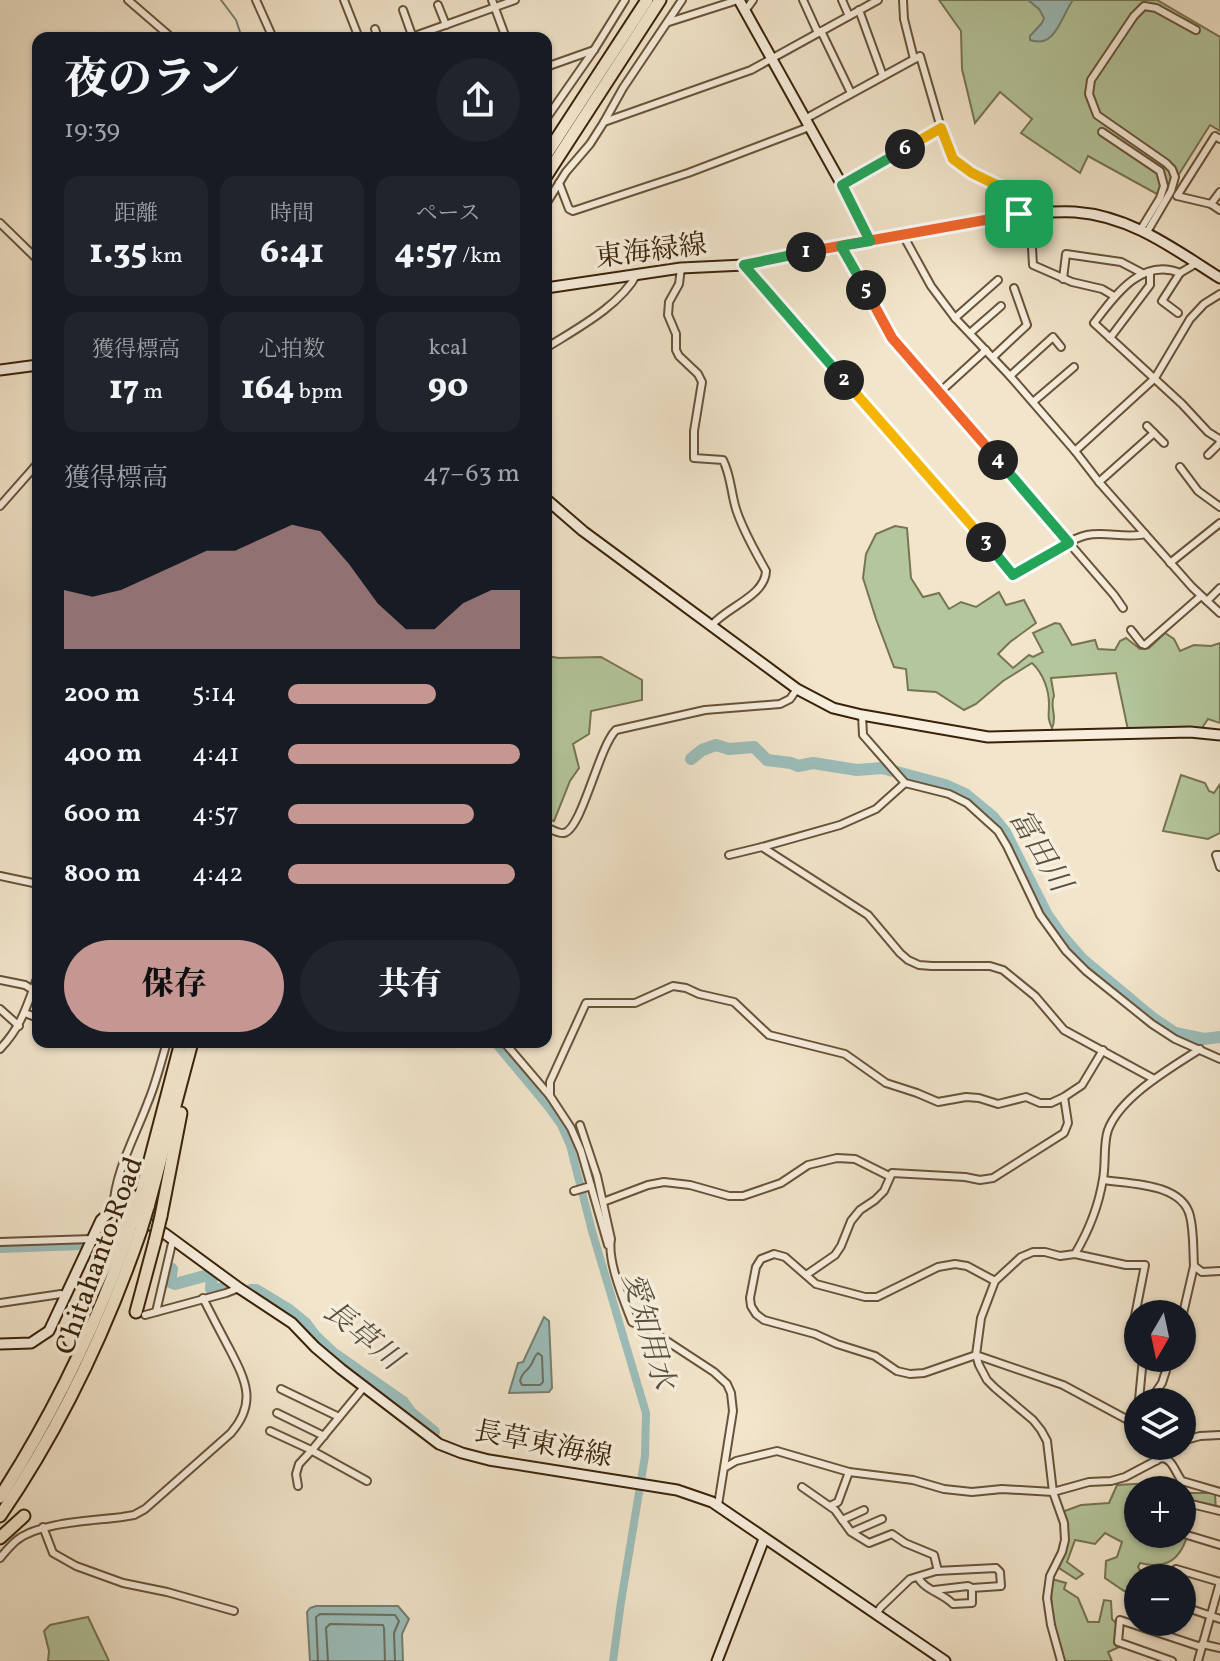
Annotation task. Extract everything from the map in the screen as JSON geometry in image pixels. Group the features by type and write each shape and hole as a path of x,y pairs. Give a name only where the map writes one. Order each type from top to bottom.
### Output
{"highway":[{"path":"552,146 647,0"},
{"path":"552,167 660,0"},
{"path":"70,1341 116,1243 132,1224 179,1048"},
{"name":"Chitahanto Road","path":"0,1497 44,1424 80,1355 110,1285 190,1048"},
{"path":"141,1314 185,1090 188,1057"},
{"name":"Chitahanto Road","path":"0,1516 31,1469 79,1382 106,1323 132,1224"},
{"path":"0,1538 24,1516"}],"main road":[{"path":"738,0 870,241"},
{"name":"東海緑線","path":"552,287 681,268 744,265 1019,214 1053,212 1110,217 1144,231 1220,278"},
{"path":"0,370 32,366"},
{"path":"552,504 583,531 797,689 833,708 988,737 1186,732 1220,735"},
{"path":"0,1344 31,1343 53,1326 101,1220 113,1209"},
{"name":"長草東海線","path":"113,1209 124,1209 173,1239 292,1323 315,1347 439,1444 489,1460 677,1490 718,1505 945,1661"},
{"path":"717,1661 764,1539"}],"street":[{"path":"128,0 165,32"},
{"path":"256,0 270,32"},
{"path":"344,0 357,32"},
{"path":"428,32 494,4 515,0"},
{"path":"552,110 625,0"},
{"path":"552,194 590,144 682,0"},
{"path":"668,22 738,0"},
{"path":"745,11 753,0"},
{"path":"803,0 851,93"},
{"path":"842,0 849,16"},
{"path":"604,122 751,70 878,0"},
{"path":"903,0 904,19 914,59"},
{"path":"494,4 504,32"},
{"path":"438,5 446,25"},
{"path":"1144,231 1171,191 1175,177 1166,163 1097,115 1089,94 1091,80 1144,6 1162,10 1196,30"},
{"path":"403,10 410,32"},
{"path":"859,10 883,76"},
{"path":"552,65 594,50"},
{"path":"559,183 569,209 573,211 688,173 807,123 851,93 920,56 953,159 972,173 1011,192 1019,214"},
{"path":"842,185 941,128"},
{"path":"1102,132 1160,171 1164,186 1144,231"},
{"path":"1220,139 1215,136 1177,196 1211,204 1220,210"},
{"path":"1211,204 1220,192"},
{"path":"1030,214 1033,265 1114,296"},
{"path":"0,223 32,254"},
{"path":"903,235 931,286 955,318 1033,402 1170,563 1220,613"},
{"path":"841,246 892,338 1123,608"},
{"path":"1063,279 1066,254 1121,262 1146,272"},
{"path":"1178,313 1162,301 1180,273 1197,263"},
{"path":"744,265 1013,575 1088,534 1145,534"},
{"path":"681,268 679,284 669,302 668,315 676,334 679,356 702,382 694,431 694,458 723,460 745,535 766,571 766,578 759,589 712,625"},
{"path":"1180,273 1160,269 1146,272 1128,282 1094,323 1220,442 1208,455"},
{"path":"1110,338 1150,285 1146,272"},
{"path":"552,344 605,310 637,274"},
{"path":"955,318 998,280"},
{"path":"993,357 1027,325 1014,288"},
{"path":"1075,451 1155,378 1190,319 1204,304 1220,294"},
{"path":"970,333 1001,306"},
{"path":"1010,376 1053,337 1061,347"},
{"path":"940,392 986,350"},
{"path":"1033,402 1074,367"},
{"path":"1147,426 1164,443"},
{"path":"1099,482 1154,433"},
{"path":"1180,467 1198,491 1219,506"},
{"path":"0,506 32,470"},
{"path":"1170,563 1220,523"},
{"path":"1131,630 1145,645 1220,588"},
{"path":"552,830 560,833 570,830 607,740 616,730 705,710 780,704 790,699 797,689"},
{"path":"862,715 863,735 905,783 949,794 967,803 998,831 1040,915 1066,951 1086,971 1152,1024 1175,1039 1220,1059"},
{"path":"729,855 840,825 876,809 905,783"},
{"path":"762,847 868,915 908,960 919,965 990,966 1003,970 1035,996 1064,1030 1154,1079"},
{"path":"1220,855 1216,855 1220,867"},
{"path":"0,876 32,883"},
{"path":"0,980 32,989"},
{"path":"550,1096 550,1082 586,1003 635,1003 673,986 734,1002 769,1035 845,1054 886,1083 938,1102 966,1097 998,1104 1026,1097 1040,1103 1051,1103 1082,1085 1103,1050"},
{"path":"0,1049 19,1026 32,993"},
{"path":"0,1009 19,1026"},
{"path":"25,1013 32,1016"},
{"path":"113,1209 119,1175 150,1097 165,1048"},
{"path":"509,1048 550,1096 571,1128 632,1322 653,1332 727,1384 733,1411 718,1505"},
{"path":"1075,1254 1085,1236 1103,1180 1108,1130 1129,1100 1154,1079 1200,1049"},
{"path":"806,1275 835,1255 851,1221 884,1191 892,1173 980,1180 993,1178 1064,1133 1068,1127 1064,1097"},
{"path":"580,1125 603,1202 611,1239 609,1248"},
{"path":"603,1202 664,1182 690,1185 729,1196 743,1196 781,1183 808,1165 837,1158 855,1159 889,1176"},
{"path":"1103,1180 1162,1189 1186,1205 1190,1215 1194,1266 1186,1300"},
{"path":"574,1191 591,1186"},
{"path":"0,1242 92,1239"},
{"path":"156,1312 173,1239"},
{"path":"1061,1661 1047,1598 1050,1576 1065,1540 1064,1523 1053,1492 1047,1441 1033,1420 987,1380 976,1355 981,1318 995,1281 1021,1257 1033,1252 1060,1256 1075,1254 1126,1265 1145,1265 1138,1300"},
{"path":"995,1281 967,1266 955,1264 938,1267 877,1297 865,1297 816,1284 785,1257 774,1254 761,1259 756,1267 750,1298 756,1314 764,1320 815,1334 875,1356 897,1371 924,1373 976,1355 1063,1385 1124,1418"},
{"path":"1194,1266 1202,1272 1220,1271"},
{"path":"141,1314 239,1288"},
{"path":"0,1303 61,1294 66,1296"},
{"path":"0,1558 16,1540 43,1527 122,1517 145,1509 240,1422 247,1398 244,1377 203,1298"},
{"path":"298,1486 296,1474 299,1464 364,1387"},
{"path":"281,1389 339,1417"},
{"path":"277,1413 324,1436"},
{"path":"270,1431 367,1481"},
{"path":"1196,1437 1220,1435"},
{"path":"724,1468 736,1461 777,1451 849,1472 913,1480 944,1489 1053,1492 1089,1482 1125,1477 1161,1458 1168,1459 1182,1481 1220,1492"},
{"path":"838,1502 849,1472"},
{"path":"802,1487 835,1510 851,1532 869,1543 892,1534 934,1555 938,1571"},
{"path":"830,1506 849,1498"},
{"path":"1196,1505 1220,1511"},
{"path":"842,1520 864,1510"},
{"path":"851,1532 882,1519"},
{"path":"43,1527 53,1553 76,1566 123,1583 234,1611"},
{"path":"1196,1538 1220,1545"},
{"path":"876,1614 910,1579 938,1571 996,1568 1000,1572 1001,1586 934,1590"},
{"path":"1196,1575 1220,1582 1198,1661"},
{"path":"918,1577 921,1583 946,1596 953,1604 972,1603 972,1588"},
{"path":"1196,1611 1220,1619"},
{"path":"1172,1661 1118,1642 1120,1620 1220,1648"}],"green space":[{"path":"939,0 1157,0 1220,37 1220,131 1210,125 1174,182 1157,194 1088,156 1080,173 1021,133 1032,119 1000,92 975,123 962,69 961,31"},
{"path":"895,526 907,528 911,578 923,597 939,593 949,609 961,602 976,607 999,592 1006,605 1024,600 1036,623 998,654 1013,668 1029,655 1033,657 1043,652 1033,633 1055,623 1060,624 1072,645 1095,640 1098,649 1115,650 1126,638 1140,649 1149,648 1165,633 1174,639 1180,651 1194,645 1220,643 1220,723 1208,719 1202,728 1128,730 1116,673 1051,678 1054,696 1052,728 1047,688 1032,663 964,710 936,692 908,690 906,669 894,667 863,578 866,554 876,534"},
{"path":"552,657 601,657 642,680 642,700 591,711 589,734 573,744 579,768 570,781 554,821"},
{"path":"1181,775 1205,783 1214,793 1220,784 1220,833 1208,839 1163,831"},
{"path":"1117,1485 1124,1485 1124,1548 1182,1548 1174,1559 1165,1564 1124,1564 1124,1591 1105,1578 1106,1561 1117,1557 1122,1542 1105,1533 1095,1544 1075,1540 1067,1562 1083,1574 1076,1579 1059,1568 1067,1543 1062,1512 1081,1505 1109,1503"},
{"path":"1196,1493 1215,1493 1216,1513 1196,1508"},
{"path":"1052,1579 1066,1583 1064,1589 1078,1598 1088,1622 1099,1622 1104,1600 1111,1601 1112,1619 1117,1624 1115,1642 1119,1647 1108,1652 1112,1661 1065,1661 1054,1620"},
{"path":"88,1617 109,1661 48,1661 44,1631 50,1625"}],"water":[{"path":"1028,0 1073,0 1052,36 1039,42 1030,40 1030,36 1044,18"},
{"path":"544,1317 549,1321 552,1388 549,1392 509,1393 518,1363 523,1362"},
{"path":"316,1606 398,1606 409,1619 402,1634 403,1661 310,1661 307,1612"}],"waterway":[{"path":"221,0 236,20 240,32"},
{"name":"富田川","path":"691,759 702,750 716,745 729,749 754,747 767,760 798,766 813,763 857,770 882,768 945,785 965,794 993,817 1005,832 1047,915 1082,959 1175,1033 1204,1039 1220,1037"},
{"name":"愛知用水","path":"499,1048 548,1107 570,1145 646,1413 645,1456 613,1661"},
{"name":"長草川","path":"0,1247 82,1244"},
{"name":"長草川","path":"172,1269 170,1282 175,1284 212,1274 211,1289 223,1289"},
{"name":"長草川","path":"251,1290 289,1310 334,1354 403,1402 434,1432"}],"route":[{"path":"1019,214 992,220 841,246 744,265 1013,575 1069,543 892,338 841,246 870,241 842,185 941,128 953,159 972,173 1011,192 1019,214"}]}
